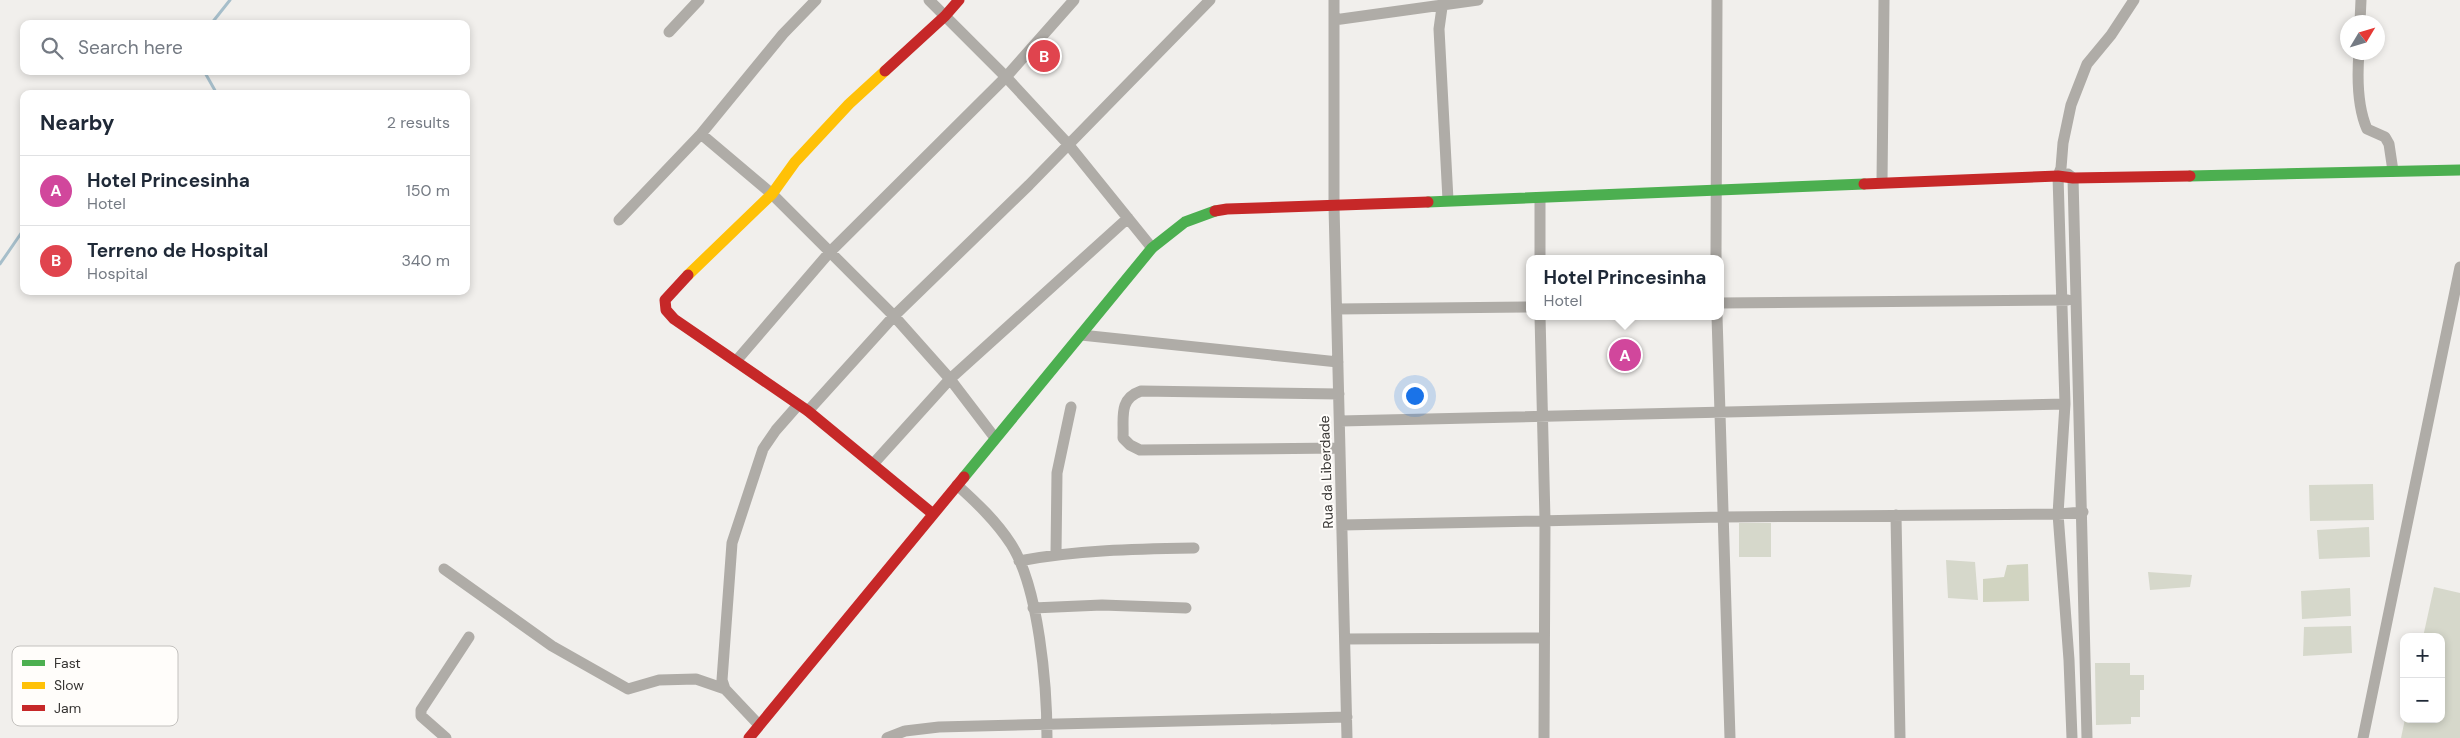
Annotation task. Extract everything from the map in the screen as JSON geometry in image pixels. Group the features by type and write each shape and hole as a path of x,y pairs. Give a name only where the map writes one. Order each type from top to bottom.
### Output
{"street":[{"path":"669,32 699,0"},
{"path":"619,220 701,134 782,34 816,0"},
{"path":"929,0 1006,77 1068,144 1152,248"},
{"path":"933,514 874,463 803,408 737,360 674,319 666,310 665,300 671,291 772,194 795,162 849,104 945,16 959,0"},
{"path":"737,360 829,253 1006,77 1074,0"},
{"path":"724,689 722,680 732,543 763,449 776,430 803,408 1210,0"},
{"name":"Rua da Liberdade","path":"1334,0 1334,206 1347,738"},
{"path":"1334,20 1443,3 1478,0"},
{"path":"1716,255 1717,0"},
{"path":"1882,182 1884,0"},
{"path":"2072,738 2069,660 2058,514 2064,404 2059,172 2071,105 2087,64 2111,35 2134,0"},
{"path":"2360,15 2361,0"},
{"path":"1443,3 1439,28 1448,200"},
{"path":"2358,60 2357,80 2364,122 2367,130 2385,137 2389,144 2392,171"},
{"path":"701,134 772,194 894,316 950,379 995,438"},
{"path":"749,738 1152,248 1178,224 1202,214 1226,209 1540,198 2059,172 2073,178 2460,170"},
{"path":"2073,178 2083,512 2087,738"},
{"path":"1540,198 1540,255"},
{"path":"874,463 950,379 1128,218"},
{"path":"2363,738 2460,267"},
{"path":"1724,303 2062,301 2077,299"},
{"path":"1337,309 1526,307"},
{"path":"1540,320 1545,520 1544,738"},
{"path":"1716,320 1730,738"},
{"path":"1081,335 1338,362"},
{"path":"1339,394 1140,392 1131,395 1125,402 1123,438 1130,445 1140,450 1340,448"},
{"path":"1340,421 2064,404"},
{"path":"1056,554 1057,473 1070,407"},
{"path":"957,485 990,516 1012,546 1019,561 1033,608 1047,738"},
{"path":"1342,526 1545,520 2058,514 2083,512"},
{"path":"1896,515 1900,738"},
{"path":"1019,561 1056,554 1126,549 1194,548"},
{"path":"444,569 552,646 628,689 659,680 696,679 724,689 759,725"},
{"path":"1033,608 1102,605 1186,608"},
{"path":"446,738 421,716 421,710 469,637"},
{"path":"1345,639 1544,638"},
{"path":"887,738 905,731 939,727 1347,717"}],"shaded area":[{"path":"2373,484 2374,520 2310,521 2309,485"},
{"path":"1739,523 1771,523 1771,557 1739,557"},
{"path":"2369,527 2370,557 2319,559 2317,530"},
{"path":"1946,560 1975,562 1978,600 1948,598"},
{"path":"2148,572 2192,575 2190,587 2150,590"},
{"path":"2434,587 2460,593 2460,738 2401,738 2404,723 2445,723 2445,633 2424,633"},
{"path":"2350,588 2351,616 2302,619 2301,591"},
{"path":"2351,626 2352,653 2303,656 2304,627"},
{"path":"2095,663 2130,663 2130,675 2144,675 2144,690 2140,690 2140,717 2131,717 2131,724 2096,725"}],"green space":[{"path":"2028,564 2029,601 1983,602 1983,579 2004,577 2007,565"}],"waterway":[{"path":"214,20 230,0"},
{"path":"206,75 215,90"},
{"path":"0,264 20,235"}],"traffic: fast":[{"path":"2190,176 2460,170"},
{"path":"1428,202 1864,184"},
{"path":"964,477 1152,248 1185,222 1215,211"}],"traffic: slow":[{"path":"688,275 772,194 795,162 849,104 885,71"}],"traffic: jam":[{"path":"885,71 945,16 959,0"},
{"path":"1864,184 2058,176 2073,178 2190,176"},
{"path":"1215,211 1428,202"},
{"path":"688,275 665,300 666,310 674,319 808,411 933,514"},
{"path":"749,738 964,477"}],"place":[{"name":"Terreno de Hospital","path":"1044,56"},
{"name":"Hotel Princesinha","path":"1625,355"}]}
